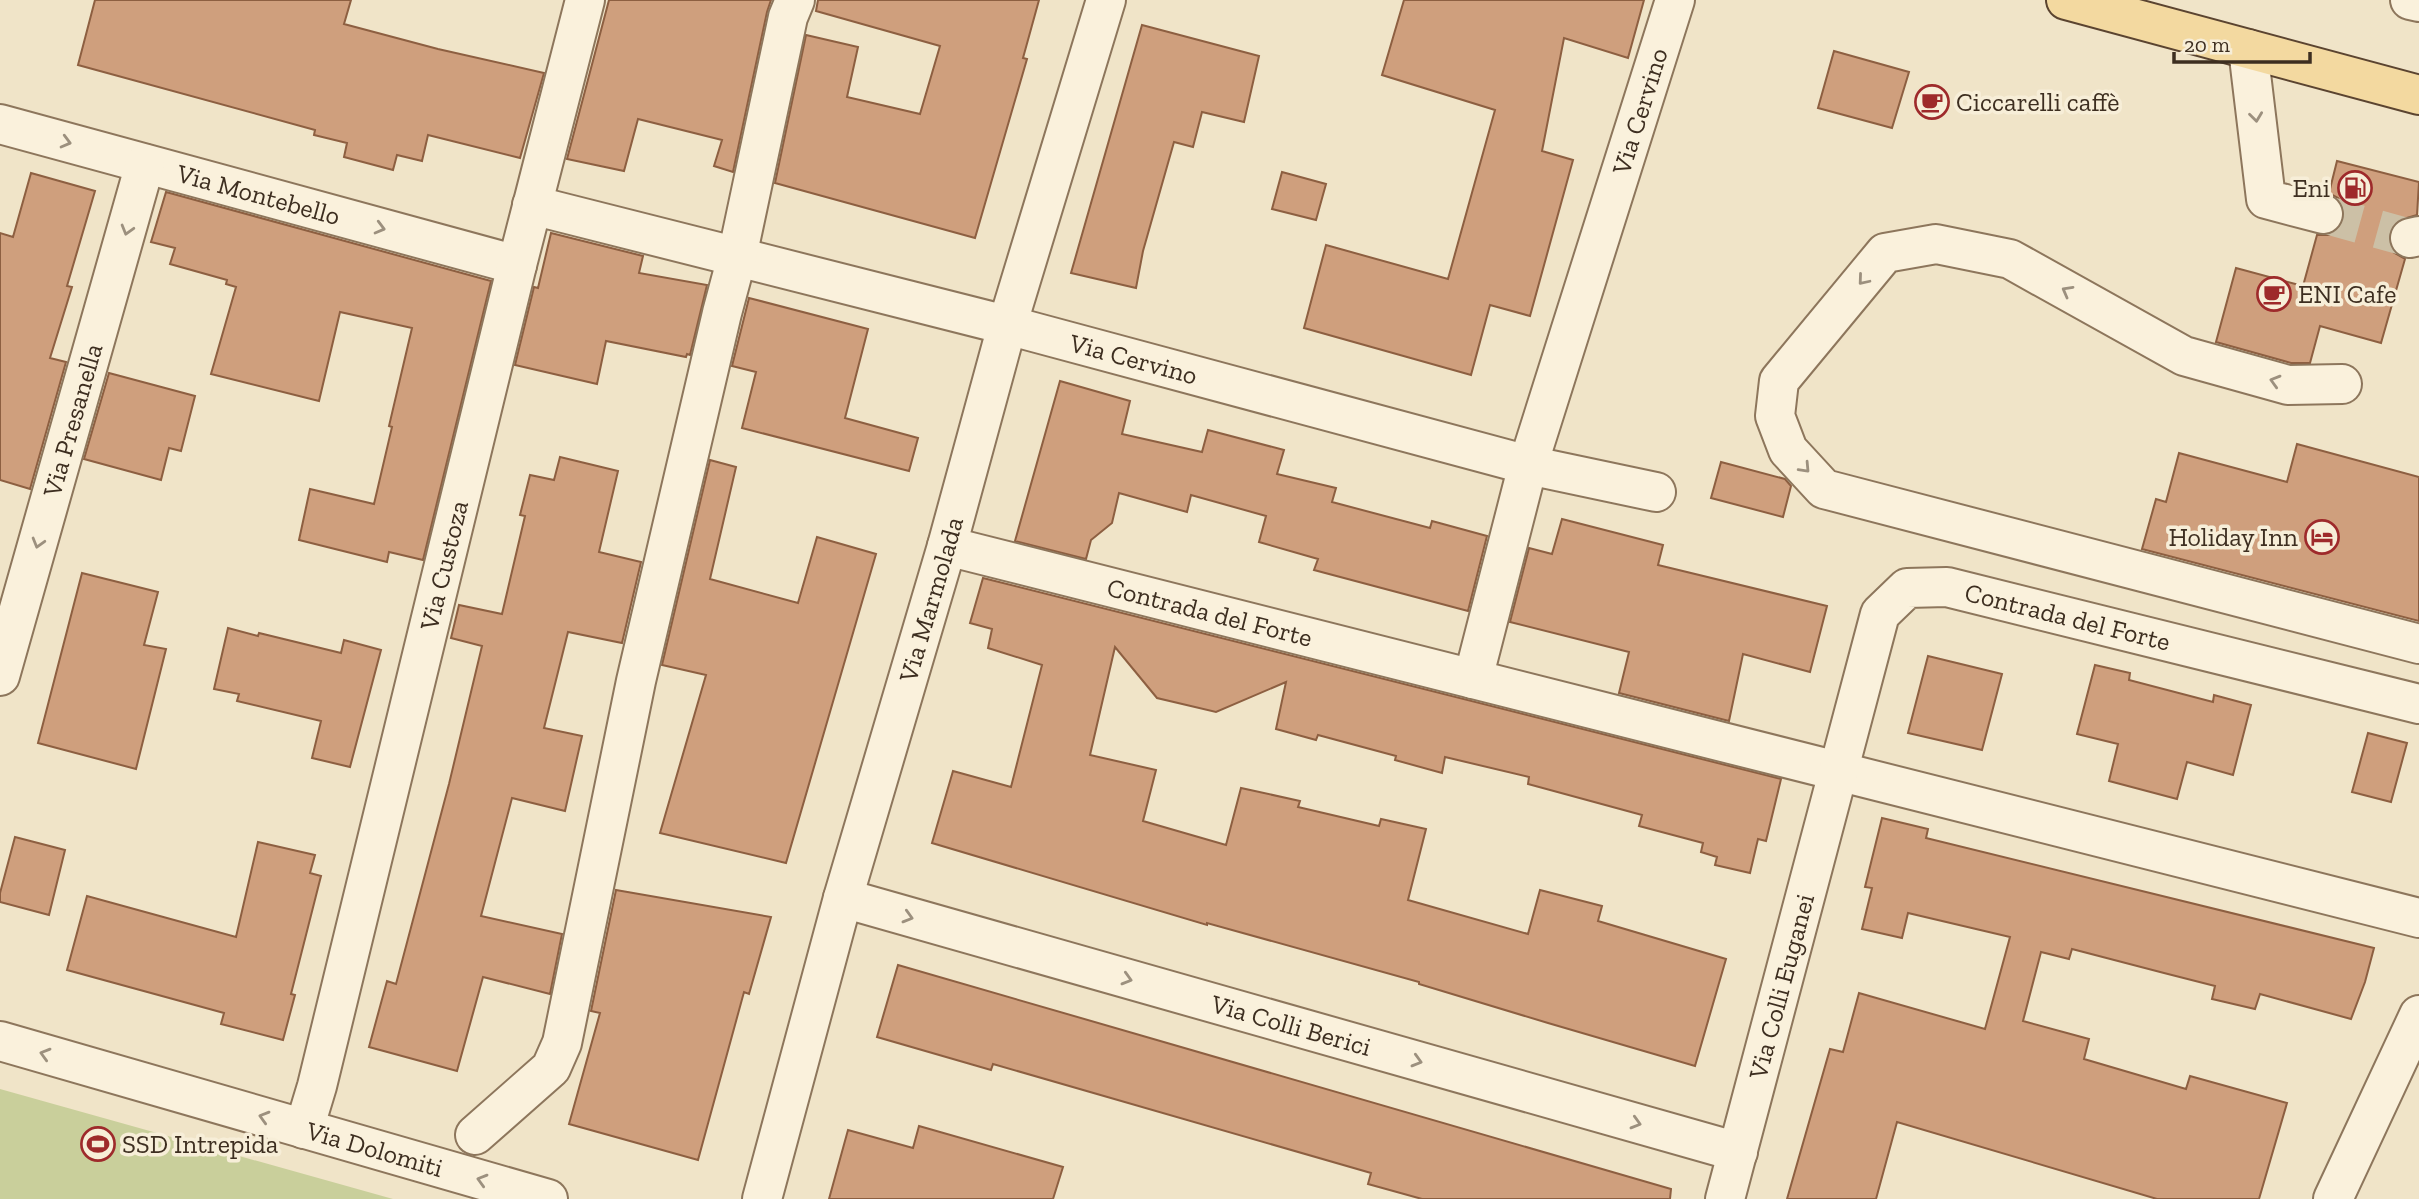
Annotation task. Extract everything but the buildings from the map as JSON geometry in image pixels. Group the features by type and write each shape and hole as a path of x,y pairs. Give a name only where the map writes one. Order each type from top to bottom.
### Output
{"main road":[{"path":"2074,1 2419,95"}],"street":[{"name":"Via Custoza","path":"304,1129 585,0"},
{"path":"475,1135 551,1068 562,1044 636,681 737,257 788,17 795,0"},
{"name":"Via Marmolada","path":"762,1199 843,898 947,546 1007,326 1107,0"},
{"name":"Via Cervino","path":"1528,465 1675,0"},
{"path":"2410,0 2419,2"},
{"path":"2248,49 2266,199 2323,214"},
{"name":"Via Montebello","path":"0,124 517,265"},
{"name":"Via Presanella","path":"0,676 145,164"},
{"name":"Via Cervino","path":"532,205 1007,326 1528,465 1656,492"},
{"path":"2342,384 2288,385 2184,356 2010,259 1936,244 1885,253 1779,382 1775,416 1788,450 1824,489 2419,644"},
{"path":"1473,680 1528,465"},
{"name":"Contrada del Forte","path":"947,546 2419,918"},
{"name":"Contrada del Forte","path":"1839,772 1880,614 1907,588 1947,587 2419,704"},
{"name":"Via Colli Euganei","path":"1725,1199 1839,772"},
{"name":"Via Colli Berici","path":"843,898 1738,1152"},
{"path":"2333,1199 2419,1016"},
{"name":"Via Dolomiti","path":"0,1041 548,1199"}],"green space":[{"name":"SSD Intrepida","path":"0,1089 393,1199 0,1199"}],"tunnel":[{"path":"2323,214 2410,238"}],"place":[{"name":"Ciccarelli caffè","path":"1932,102"},
{"name":"Eni","path":"2355,188"},
{"name":"ENI Cafe","path":"2274,294"},
{"name":"Holiday Inn","path":"2322,537"},
{"name":"SSD Intrepida","path":"98,1144"}]}
